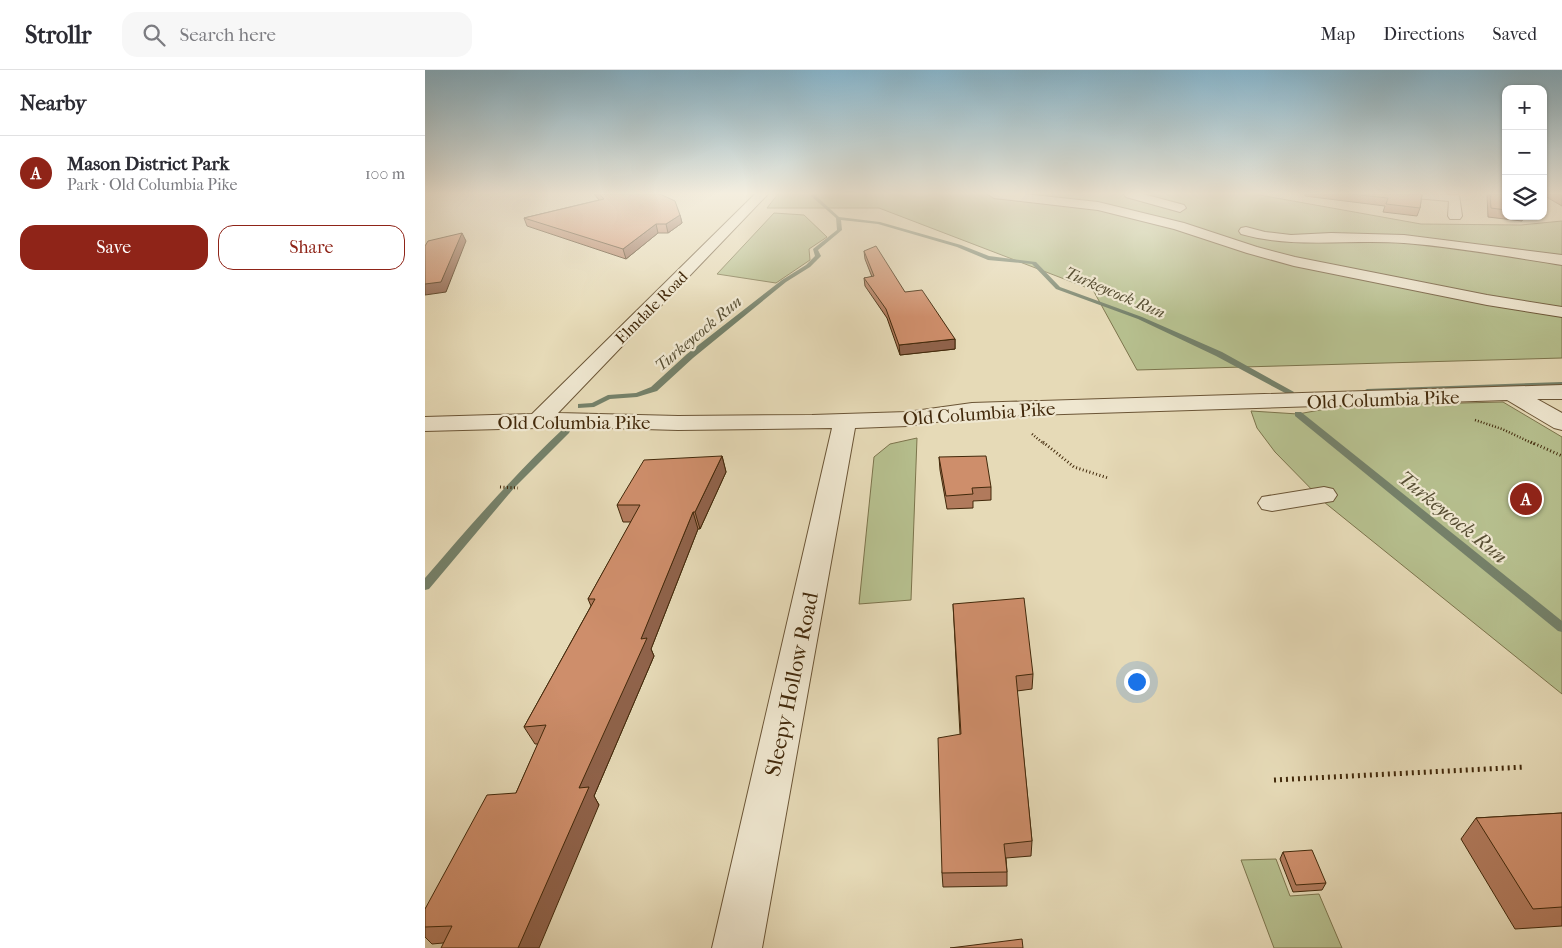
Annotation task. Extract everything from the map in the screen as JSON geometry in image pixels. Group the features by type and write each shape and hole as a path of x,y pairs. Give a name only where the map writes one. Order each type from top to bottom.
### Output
{"street":[{"name":"Elmdale Road","path":"539,420 722,235"},
{"path":"1206,235 1294,261 1487,300 1562,312"},
{"path":"1263,235 1277,238 1350,238 1379,247 1441,243 1562,260"},
{"name":"Old Columbia Pike","path":"425,424 539,420 710,424 845,421 907,419 972,410 1562,392"},
{"path":"1512,394 1562,423"},
{"name":"Sleepy Hollow Road","path":"737,948 845,421"},
{"path":"1272,503 1324,495"}],"path":[{"path":"1471,419 1502,429 1562,456"},
{"path":"1031,432 1074,467 1108,478"},
{"path":"500,487 518,488"},
{"path":"1274,780 1525,767"}],"green space":[{"path":"753,235 825,235 827,237 809,249 810,260 776,283 717,274"},
{"path":"949,235 1562,235 1562,358 1137,370 1093,290"},
{"path":"1503,402 1562,437 1562,694 1324,502 1275,452 1257,428 1251,411 1298,414 1342,406"},
{"path":"917,438 911,600 859,604 874,457 890,444"},
{"path":"1276,859 1290,896 1319,894 1342,948 1274,948 1241,860"}],"building":[{"path":"461,235 441,282 425,284 425,246 428,241"},
{"path":"578,235 642,235 623,249"},
{"path":"876,246 905,292 922,290 955,339 899,345 886,309 864,278 874,276 864,251"},
{"path":"722,456 695,512 693,512 641,639 647,638 579,788 589,787 518,948 441,948 452,926 425,927 425,909 487,795 516,793 546,725 524,727 595,599 588,599 640,505 617,505 644,460"},
{"path":"986,456 991,487 972,488 973,494 946,496 939,457"},
{"path":"1024,598 1033,674 1016,676 1032,841 1004,844 1007,872 942,873 938,738 961,734 953,604"},
{"path":"1562,813 1562,907 1533,909 1476,818"},
{"path":"1312,850 1326,883 1296,885 1283,852"},
{"path":"1022,939 1023,948 950,948"}],"waterway":[{"name":"Turkeycock Run","path":"581,406 594,405 608,397 637,395 654,389 690,356 784,281 808,266 818,256 815,250 834,235"},
{"name":"Turkeycock Run","path":"920,235 959,246 988,258 1034,263 1058,288 1140,318 1219,354 1290,392"},
{"path":"1367,391 1562,384"},
{"name":"Turkeycock Run","path":"1298,414 1562,628"},
{"name":"Turkeycock Run","path":"425,586 511,486 566,431"}],"place":[{"name":"Mason District Park","path":"1526,499"}]}
